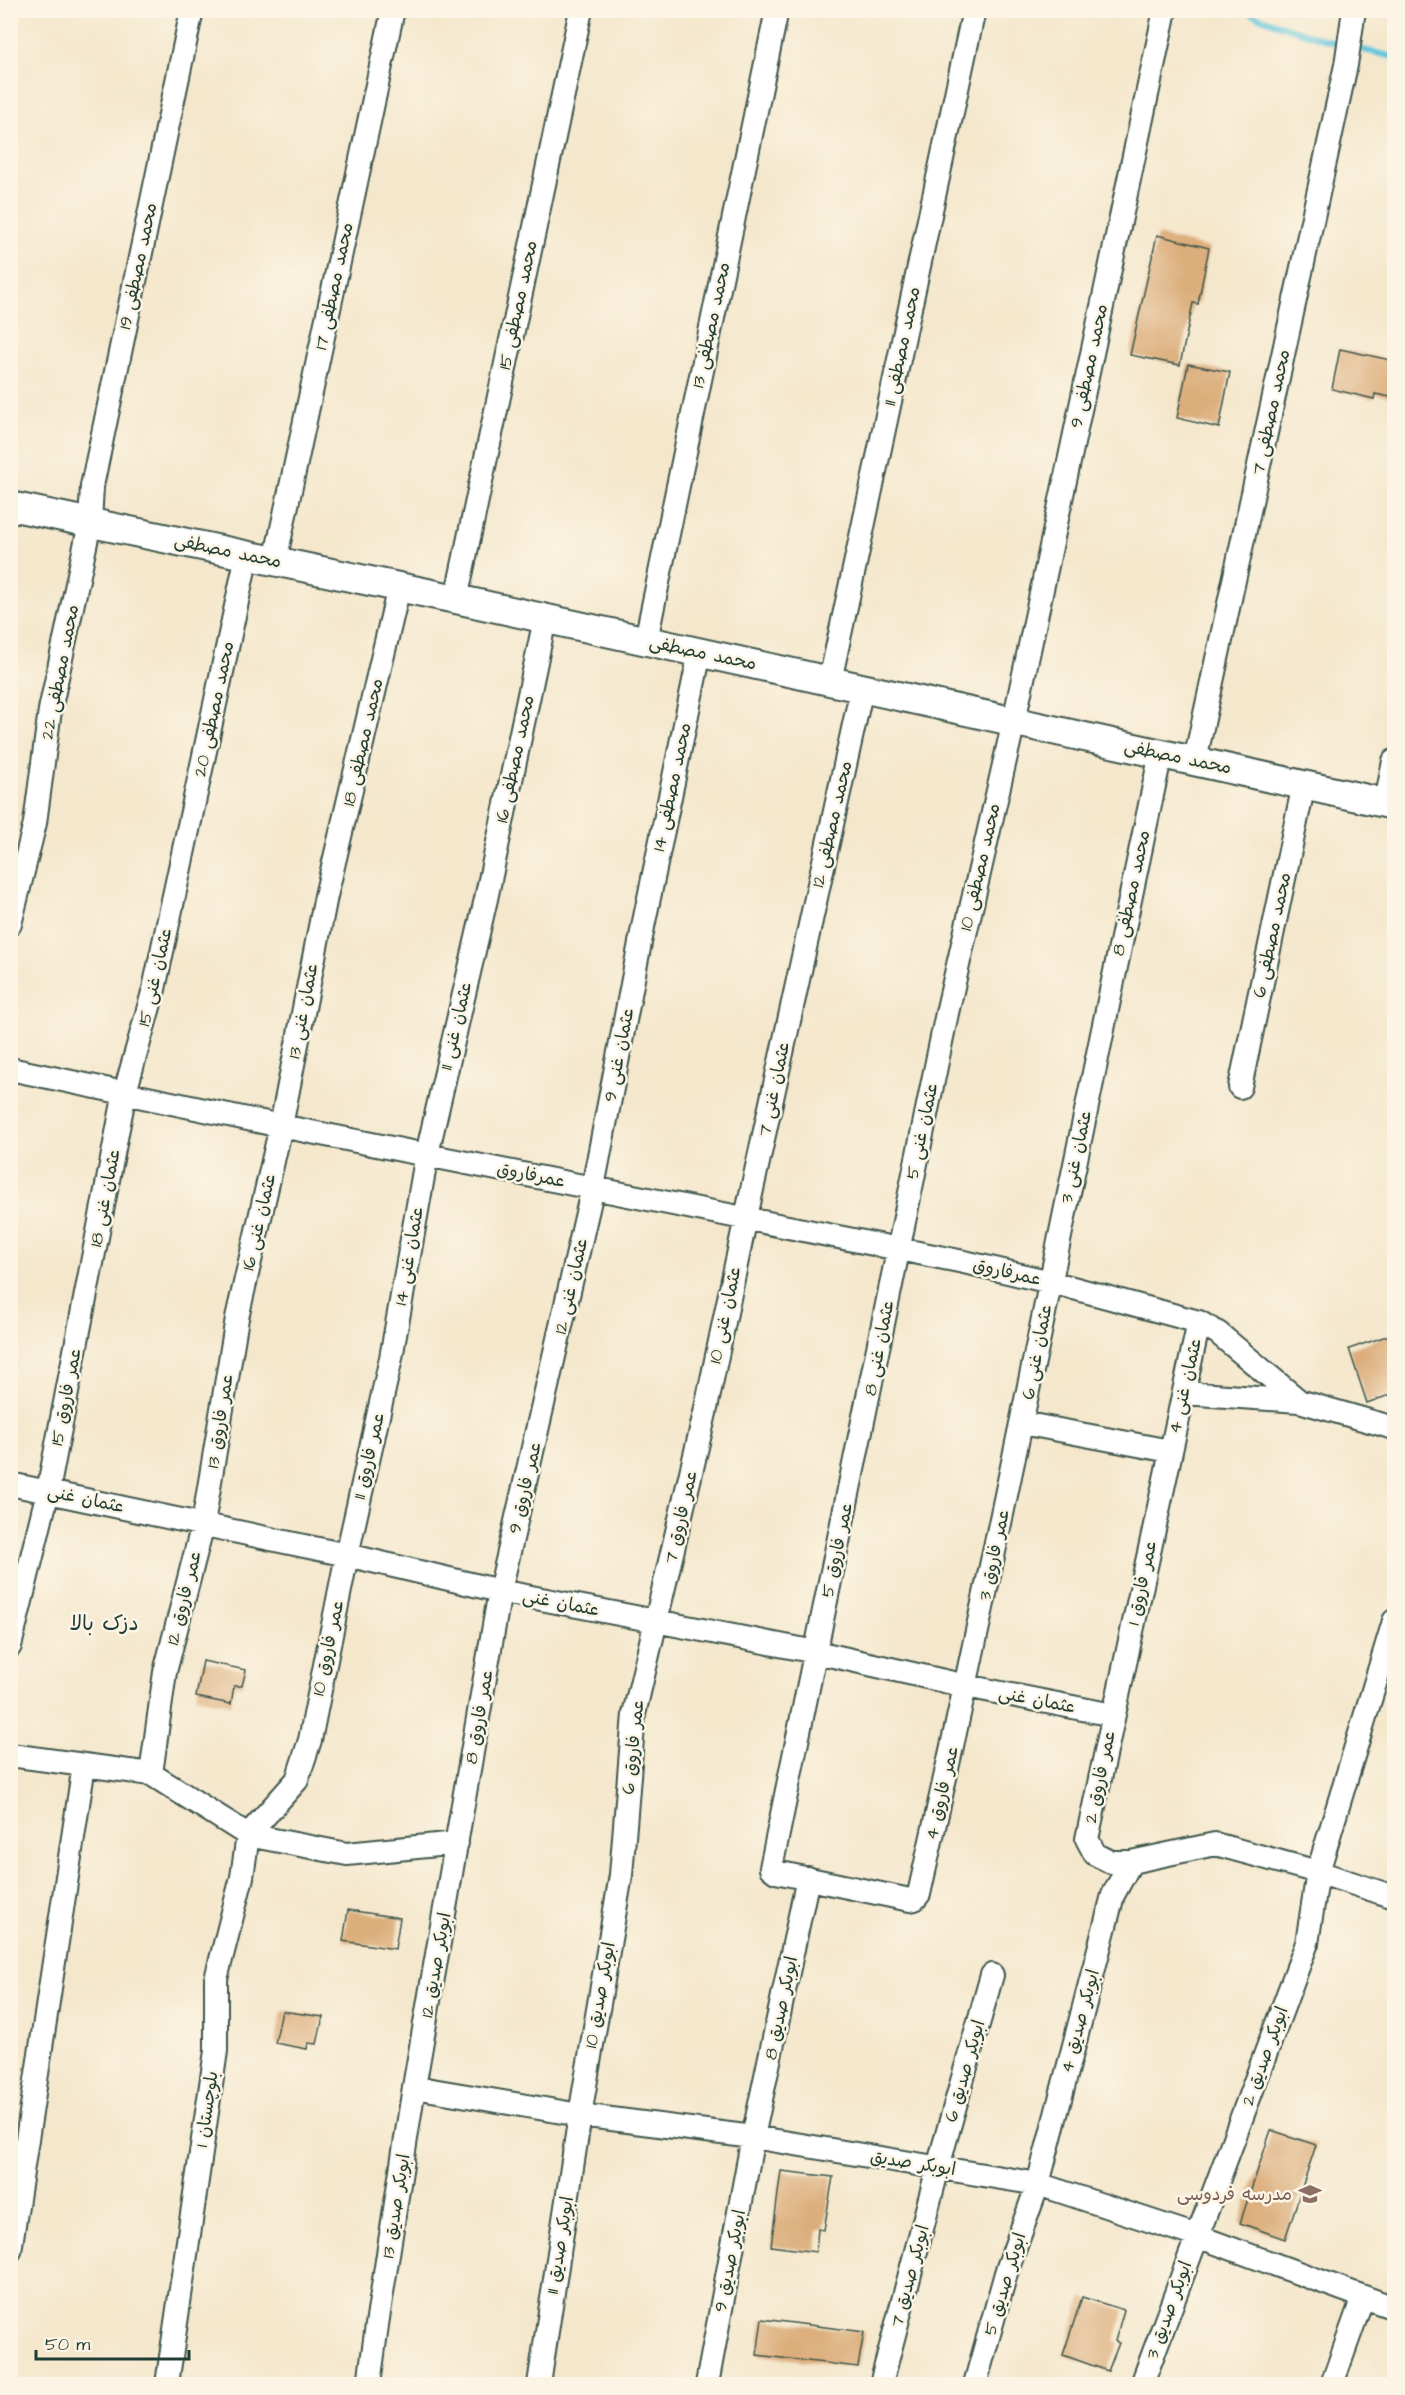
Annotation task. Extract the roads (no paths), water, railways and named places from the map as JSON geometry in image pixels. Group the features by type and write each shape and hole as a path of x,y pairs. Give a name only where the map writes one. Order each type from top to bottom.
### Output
{"street":[{"name":"محمد مصطفی 19","path":"90,523 92,486 192,10"},
{"name":"محمد مصطفی 17","path":"275,561 393,10"},
{"name":"محمد مصطفی 15","path":"456,599 581,10"},
{"name":"محمد مصطفی 13","path":"646,640 777,10"},
{"name":"محمد مصطفی 11","path":"830,681 974,10"},
{"name":"محمد مصطفی 9","path":"1014,721 1165,10"},
{"name":"محمد مصطفی 7","path":"1195,760 1346,65 1354,10"},
{"name":"محمد مصطفی","path":"10,506 456,599 1390,803"},
{"name":"محمد مصطفی 22","path":"10,924 35,823 50,710 90,523"},
{"name":"محمد مصطفی 20","path":"180,862 247,555"},
{"name":"محمد مصطفی 18","path":"326,896 399,587"},
{"name":"محمد مصطفی 16","path":"486,898 545,619"},
{"name":"محمد مصطفی 14","path":"644,922 700,652"},
{"name":"محمد مصطفی 12","path":"801,961 862,688"},
{"name":"محمد مصطفی 10","path":"946,1013 1014,721"},
{"name":"محمد مصطفی 8","path":"1102,1033 1161,753"},
{"path":"1390,803 1395,761"},
{"name":"محمد مصطفی 6","path":"1240,1087 1304,784"},
{"name":"عثمان غنی 15","path":"125,1092 154,989 180,862"},
{"name":"عثمان غنی 13","path":"281,1126 326,896"},
{"name":"عثمان غنی 11","path":"427,1154 486,898"},
{"name":"عثمان غنی 9","path":"593,1187 644,922"},
{"name":"عثمان غنی 7","path":"746,1216 801,961"},
{"name":"عثمان غنی 5","path":"898,1248 946,1013"},
{"name":"عثمان غنی 3","path":"1051,1282 1102,1033"},
{"name":"عمرفاروق","path":"10,1069 281,1126 746,1216 1051,1282"},
{"name":"عثمان غنی 18","path":"84,1304 125,1092"},
{"name":"عثمان غنی 16","path":"237,1318 281,1126"},
{"name":"عثمان غنی 14","path":"391,1358 427,1154"},
{"name":"عثمان غنی 12","path":"549,1386 593,1187"},
{"name":"عثمان غنی 10","path":"705,1413 746,1216"},
{"name":"عثمان غنی 8","path":"859,1447 898,1248"},
{"path":"1051,1282 1199,1322 1218,1333 1299,1401"},
{"name":"عثمان غنی 6","path":"1022,1423 1051,1282"},
{"name":"عمر فاروق 15","path":"10,1647 48,1491 84,1304"},
{"name":"عمر فاروق 13","path":"203,1524 237,1318"},
{"name":"عثمان غنی 4","path":"1170,1451 1199,1322"},
{"name":"عمر فاروق 11","path":"347,1555 391,1358"},
{"name":"عمر فاروق 9","path":"500,1591 549,1386"},
{"path":"1184,1393 1299,1401 1395,1428"},
{"name":"عمر فاروق 7","path":"657,1622 705,1413"},
{"path":"1022,1423 1170,1451"},
{"name":"عمر فاروق 3","path":"966,1686 1022,1423"},
{"name":"عمر فاروق 5","path":"808,1878 776,1872 771,1868 859,1447"},
{"name":"عمر فاروق 1","path":"1113,1715 1170,1451"},
{"name":"عثمان غنی","path":"10,1484 347,1555 500,1591 816,1652 966,1686 1113,1715"},
{"name":"عمر فاروق 12","path":"151,1774 165,1672 203,1524"},
{"name":"عمر فاروق 10","path":"248,1835 297,1780 310,1740 347,1555"},
{"name":"عمر فاروق 8","path":"457,1843 500,1591"},
{"name":"ابوبکر صدیق 2","path":"1197,2236 1307,1943 1318,1872 1395,1620"},
{"name":"عمر فاروق 6","path":"621,1875 634,1714 657,1622"},
{"name":"عمر فاروق 4","path":"808,1878 910,1900 915,1899 919,1894 966,1686"},
{"name":"عمر فاروق 2","path":"1113,1715 1087,1839 1095,1854 1111,1862 1131,1862"},
{"path":"10,1755 151,1774 248,1835 347,1854 457,1843"},
{"path":"10,2251 84,1765"},
{"name":"بلوچستان 1","path":"167,2385 216,2051 216,1979 242,1877 248,1835"},
{"name":"ابوبکر صدیق 12","path":"414,2087 457,1843"},
{"path":"1131,1862 1215,1844 1318,1872 1395,1897"},
{"name":"ابوبکر صدیق 4","path":"1038,2184 1113,1895 1131,1862"},
{"name":"ابوبکر صدیق 10","path":"580,2115 621,1875"},
{"name":"ابوبکر صدیق 8","path":"753,2137 808,1878"},
{"name":"ابوبکر صدیق 6","path":"938,2167 992,1976"},
{"name":"ابوبکر صدیق","path":"414,2087 580,2115 753,2137 1038,2184 1197,2236 1395,2308"},
{"name":"ابوبکر صدیق 13","path":"369,2385 414,2087"},
{"name":"ابوبکر صدیق 11","path":"539,2379 580,2115"},
{"name":"ابوبکر صدیق 9","path":"707,2385 753,2137"},
{"name":"ابوبکر صدیق 7","path":"881,2385 938,2167"},
{"name":"ابوبکر صدیق 5","path":"975,2385 1006,2273 1038,2184"},
{"name":"ابوبکر صدیق 3","path":"1142,2385 1197,2236"},
{"path":"1332,2385 1363,2297"}],"waterway":[{"path":"1241,10 1317,37 1394,57"}],"place":[{"name":"مدرسه فردوسی","path":"1310,2194"}],"district":[{"name":"دزک بالا","path":"104,1623"}]}
